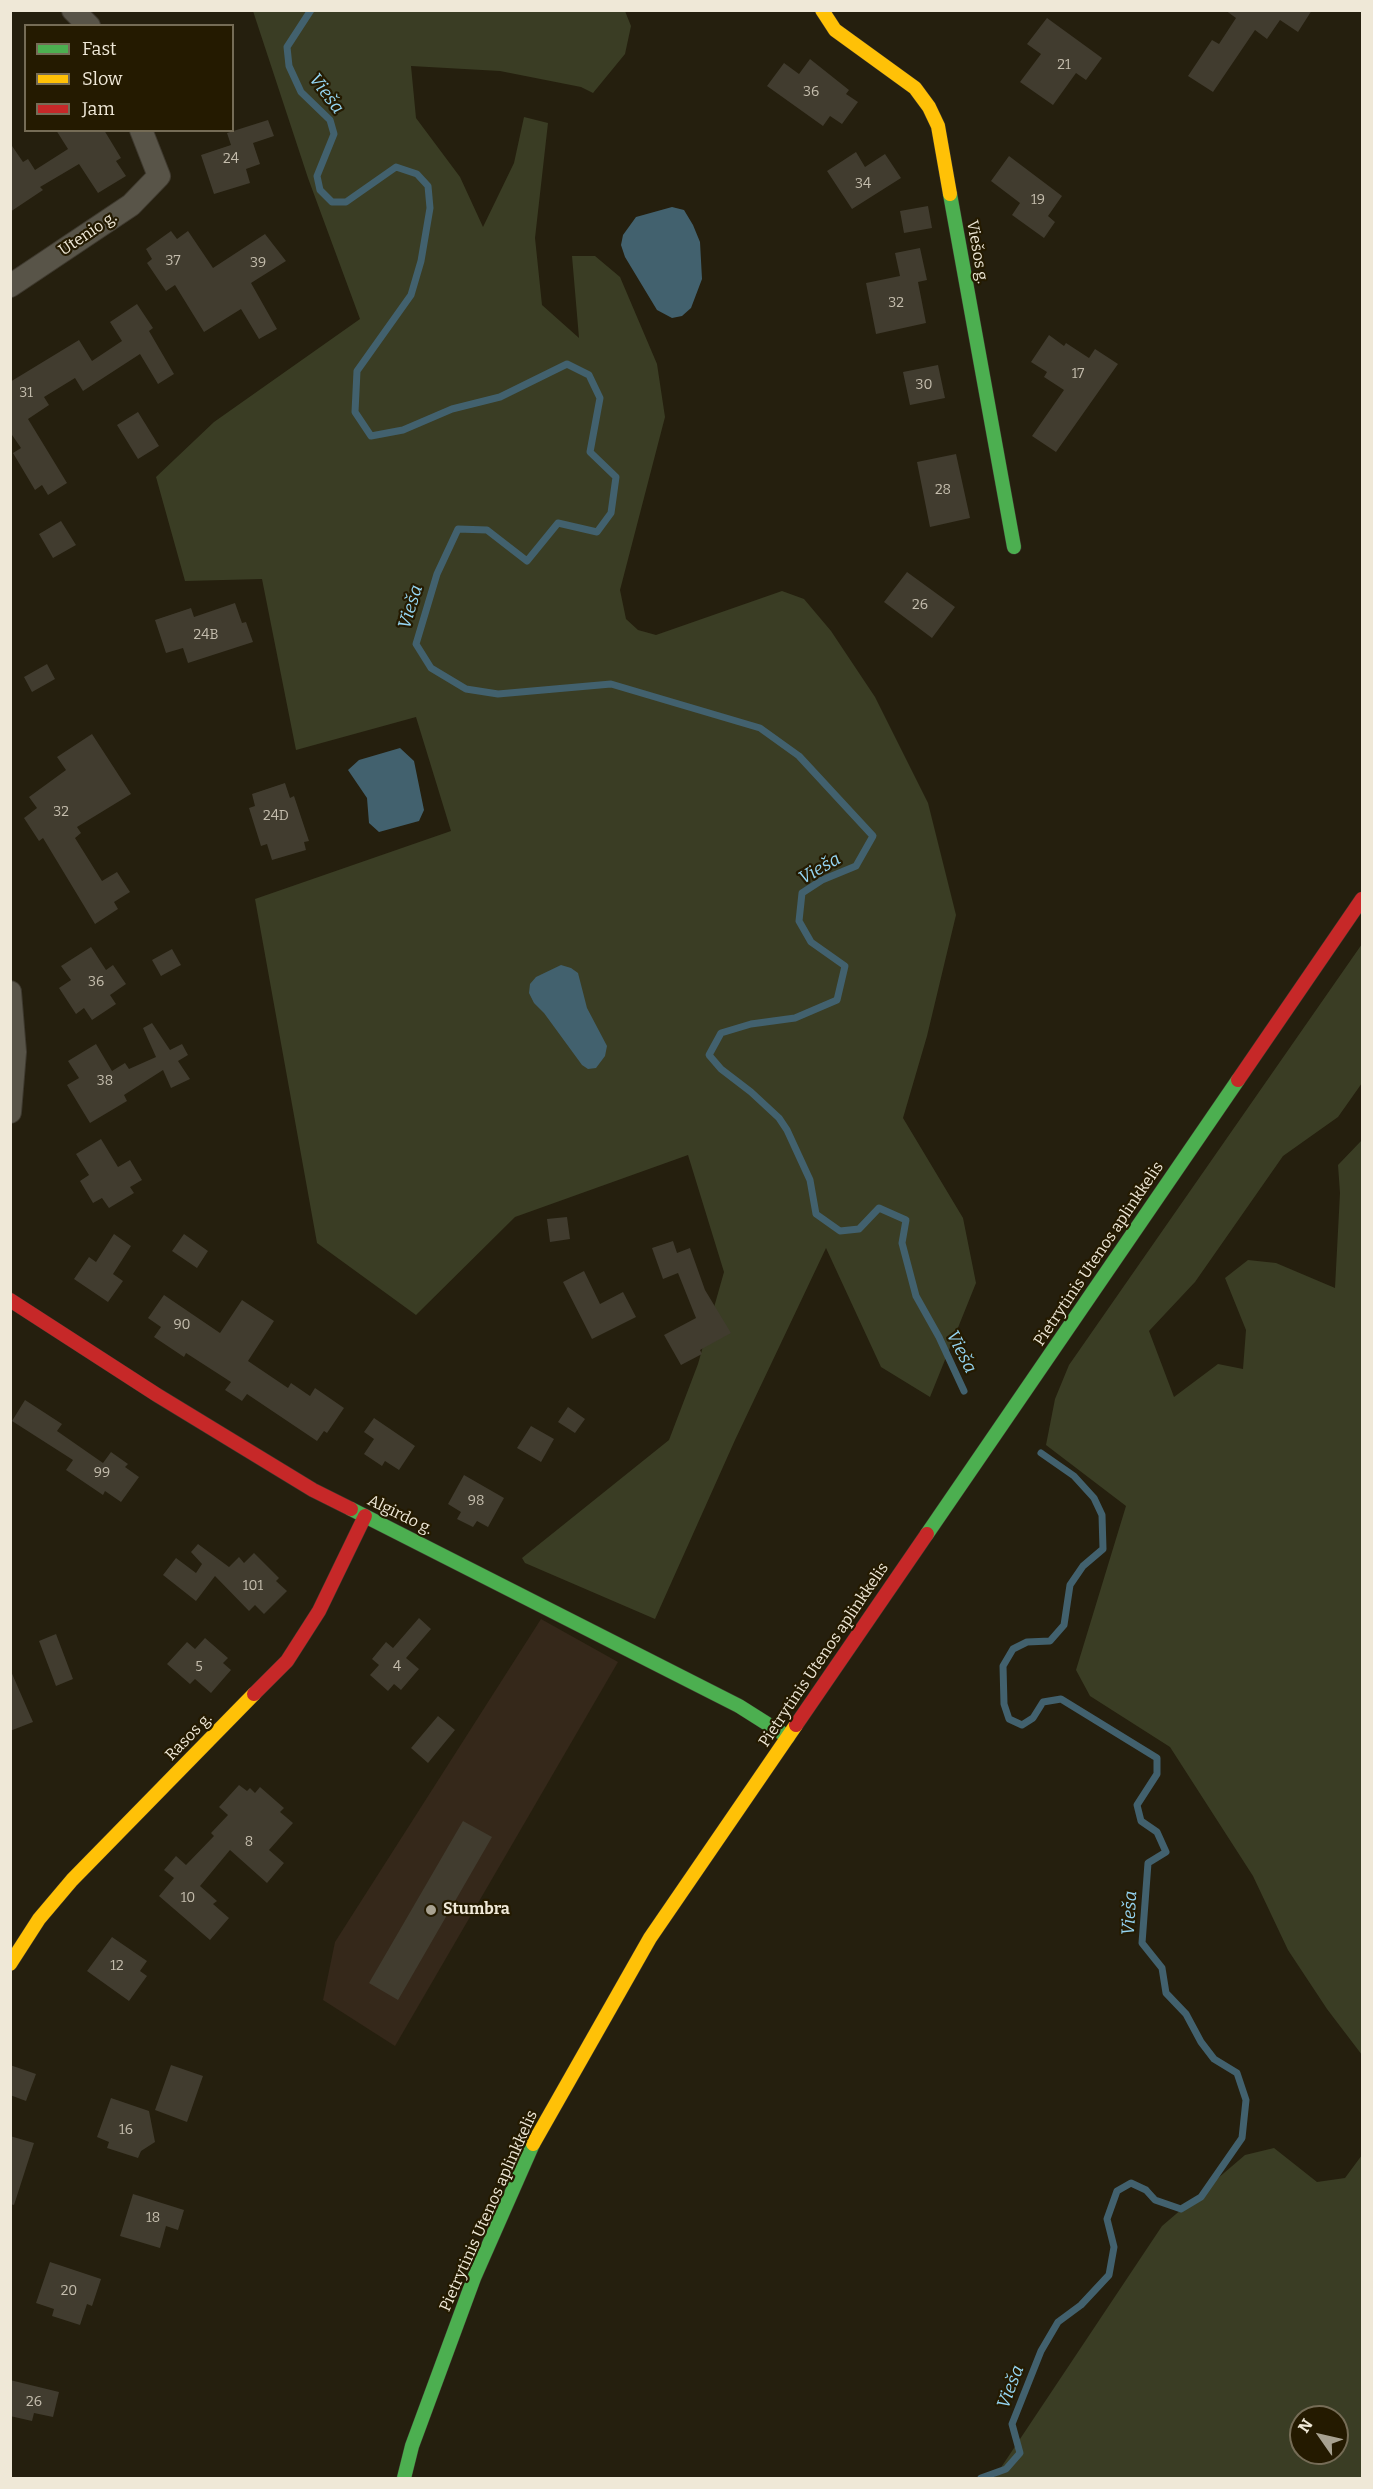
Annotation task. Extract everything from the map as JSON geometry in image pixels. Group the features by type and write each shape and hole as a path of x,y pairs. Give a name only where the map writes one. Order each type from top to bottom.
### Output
{"main road":[{"name":"Viešos g.","path":"822,11 835,30 915,88 929,107 938,126 1014,547"},
{"name":"Pietrytinis Utenos aplinkkelis","path":"404,2478 412,2446 474,2278 541,2127 650,1938 1362,899"},
{"name":"Algirdo g.","path":"10,1300 313,1490 718,1695 788,1737"},
{"name":"Rasos g.","path":"10,1964 39,1919 72,1880 287,1661 319,1611 365,1516"}],"street":[{"path":"73,10 87,24"},
{"name":"Utenio g.","path":"10,286 131,205 159,176 142,132"},
{"path":"10,992 15,1052 10,1112"}],"shaded area":[{"path":"541,1619 618,1662 395,2046 323,2000 335,1942"}],"green space":[{"path":"253,11 625,11 631,26 625,54 593,93 581,87 500,71 411,66 416,118 460,177 483,227 514,163 524,117 548,123 535,238 542,305 579,338 572,256 595,256 620,277 657,364 665,417 620,590 626,619 638,630 656,635 782,591 804,599 831,631 875,697 928,803 956,915 927,1036 903,1118 963,1218 976,1283 930,1397 881,1367 826,1248 735,1440 655,1619 525,1563 522,1558 669,1440 698,1364 724,1272 688,1155 515,1217 416,1315 317,1243 255,899 451,831 416,717 296,750 262,579 185,581 156,477 214,422 360,319 308,178"},
{"path":"1362,944 1362,1083 1338,1117 1283,1156 1195,1282 1149,1331 1174,1397 1218,1364 1243,1369 1246,1330 1225,1278 1248,1260 1276,1263 1335,1288 1340,1193 1338,1165 1362,1140 1362,2055 1327,2009 1288,1950 1253,1876 1170,1747 1090,1696 1076,1670 1126,1506 1046,1445 1055,1399 1069,1365"},
{"path":"1274,2148 1317,2182 1345,2178 1362,2155 1362,2478 994,2478 1162,2226 1245,2155"}],"water":[{"path":"672,207 684,210 693,225 700,242 702,279 691,308 682,316 672,318 657,310 625,257 621,245 623,235 636,217"},
{"path":"400,748 414,761 424,810 419,821 379,832 369,823 367,798 348,770 359,760"},
{"path":"561,965 578,973 587,1008 607,1046 605,1056 596,1068 588,1069 582,1065 534,1003 529,993 530,984 536,977"}],"building":[{"path":"1225,10 1312,10 1298,32 1280,20 1267,39 1255,30 1213,92 1188,76 1212,40 1219,44 1236,18"},
{"path":"1047,18 1102,58 1086,80 1076,73 1053,105 1020,82 1041,54 1027,44"},
{"path":"810,59 849,90 846,94 858,102 842,124 830,116 823,126 767,86 784,63 799,74"},
{"path":"268,120 274,136 253,143 260,164 246,169 250,183 214,194 201,155 231,145 227,133"},
{"path":"57,132 105,132 121,158 116,161 126,176 98,193 79,164 40,187 43,190 10,212 10,143 23,162 28,159 35,170 68,149"},
{"path":"856,152 865,167 885,154 901,178 852,209 827,171"},
{"path":"1009,156 1062,196 1048,216 1055,222 1044,238 1012,215 1020,203 991,181"},
{"path":"928,206 932,228 904,233 900,211"},
{"path":"171,231 177,239 188,231 213,268 265,234 286,261 251,283 277,329 259,339 241,309 204,332 175,285 166,291 147,263 152,259 146,249"},
{"path":"920,248 927,280 918,282 926,323 876,334 866,283 900,276 895,253"},
{"path":"137,304 153,328 149,331 174,374 158,384 140,354 83,391 75,378 44,397 49,405 28,419 67,483 48,495 42,485 35,490 13,453 21,448 10,432 10,382 79,340 92,361 122,341 110,322"},
{"path":"1049,335 1064,346 1066,343 1089,358 1095,349 1118,364 1056,452 1032,436 1064,390 1044,377 1047,372 1031,362"},
{"path":"938,365 945,398 910,405 903,372"},
{"path":"138,412 159,446 138,459 117,425"},
{"path":"956,454 970,518 930,527 917,462"},
{"path":"61,521 76,545 53,558 39,534"},
{"path":"907,572 955,607 932,638 884,602"},
{"path":"235,603 242,623 246,622 253,642 188,663 183,648 166,653 155,620 191,608 194,617"},
{"path":"47,664 55,679 32,692 24,677"},
{"path":"92,734 131,794 77,827 81,833 75,838 102,881 117,872 130,892 114,902 118,909 95,924 43,838 39,841 24,818 37,808 29,797 66,770 57,757"},
{"path":"285,783 290,798 294,796 309,841 304,842 306,850 272,860 267,844 261,846 249,808 255,806 252,794"},
{"path":"91,947 106,970 113,965 126,984 110,995 116,1004 92,1020 84,1008 76,1014 59,988 71,980 61,966"},
{"path":"172,949 181,965 161,976 152,960"},
{"path":"152,1023 170,1050 182,1044 188,1055 178,1061 190,1079 171,1088 163,1070 124,1095 127,1101 90,1123 67,1085 79,1078 68,1061 96,1044 112,1071 125,1063 129,1069 156,1057 143,1028"},
{"path":"101,1139 118,1167 130,1160 142,1180 130,1187 134,1193 109,1208 102,1198 93,1203 80,1181 89,1175 76,1154"},
{"path":"567,1217 570,1239 550,1242 547,1219"},
{"path":"114,1234 131,1246 113,1274 123,1281 108,1302 74,1279 89,1257 96,1262"},
{"path":"184,1234 208,1251 197,1268 172,1251"},
{"path":"673,1241 677,1253 690,1248 705,1290 731,1333 700,1350 702,1354 681,1365 664,1335 696,1318 678,1273 663,1279 652,1248"},
{"path":"584,1271 600,1304 623,1292 636,1317 592,1339 563,1282"},
{"path":"164,1295 220,1333 242,1300 274,1321 248,1361 288,1388 291,1383 310,1396 315,1388 344,1408 327,1433 324,1431 317,1441 247,1394 242,1401 225,1390 231,1382 186,1353 184,1357 154,1337 161,1327 148,1318"},
{"path":"25,1400 62,1424 57,1431 103,1463 111,1452 128,1464 125,1467 139,1477 121,1502 105,1491 103,1495 66,1470 73,1460 12,1421"},
{"path":"568,1407 585,1419 575,1433 558,1422"},
{"path":"374,1418 415,1446 399,1470 385,1461 382,1466 364,1454 374,1439 364,1432"},
{"path":"531,1426 554,1439 541,1462 517,1448"},
{"path":"464,1475 504,1498 488,1527 477,1521 473,1527 457,1519 461,1512 448,1504"},
{"path":"198,1544 229,1567 239,1557 244,1563 254,1553 279,1578 276,1581 287,1591 264,1614 255,1605 249,1611 215,1576 196,1601 163,1575 176,1558 196,1573 202,1564 191,1552"},
{"path":"419,1618 431,1629 406,1658 419,1669 401,1690 394,1684 388,1691 370,1675 379,1665 372,1659 386,1642 393,1648"},
{"path":"56,1634 73,1679 56,1686 39,1641"},
{"path":"205,1638 228,1658 223,1663 231,1670 211,1693 195,1679 190,1684 167,1664 187,1642 195,1649"},
{"path":"10,1669 33,1722 10,1731"},
{"path":"438,1716 455,1730 428,1763 411,1748"},
{"path":"239,1785 247,1791 250,1788 255,1793 260,1787 284,1808 280,1812 293,1823 269,1850 284,1863 267,1883 230,1850 200,1886 217,1901 213,1904 229,1918 210,1940 159,1896 174,1878 164,1870 176,1856 186,1865 214,1836 211,1833 228,1815 219,1807"},
{"name":"Stumbra","path":"463,1821 492,1837 398,2000 369,1983"},
{"path":"112,1937 147,1961 140,1971 147,1976 129,2001 87,1971"},
{"path":"10,2065 36,2074 26,2101 10,2095"},
{"path":"171,2065 203,2076 187,2122 155,2110"},
{"path":"111,2098 149,2111 155,2142 141,2151 138,2158 107,2148 109,2142 97,2137"},
{"path":"10,2136 34,2143 14,2205 10,2204"},
{"path":"133,2194 184,2210 178,2230 166,2226 160,2248 120,2236"},
{"path":"50,2262 101,2279 92,2306 87,2304 80,2325 52,2316 54,2309 36,2303"},
{"path":"10,2380 59,2392 53,2417 34,2413 32,2421 10,2416"}],"waterway":[{"name":"Vieša","path":"311,10 287,47 289,66 301,92 330,120 334,134 317,176 320,190 332,202 346,202 396,167 417,174 428,186 430,208 421,261 411,295 357,371 355,412 371,436 403,430 452,409 500,397 567,364 589,375 600,398 590,452 616,477 611,513 597,532 558,523 527,561 487,530 458,529 437,574 416,644 431,668 466,689 498,694 611,684 760,728 799,756 873,836 856,866 822,880 802,893 799,921 811,942 845,966 837,1000 795,1018 751,1024 721,1033 709,1055 721,1069 779,1118 810,1180 816,1214 840,1231 859,1229 879,1208 906,1220 902,1243 916,1296 939,1337 964,1391"},
{"name":"Vieša","path":"981,2478 1006,2469 1020,2453 1012,2424 1041,2351 1058,2322 1081,2305 1109,2275 1114,2247 1107,2219 1117,2191 1131,2183 1146,2190 1155,2200 1181,2209 1201,2197 1242,2138 1246,2100 1237,2073 1214,2059 1201,2042 1186,2014 1166,1993 1162,1968 1142,1943 1148,1863 1166,1852 1157,1832 1141,1821 1137,1805 1157,1774 1157,1758 1061,1699 1043,1702 1033,1718 1022,1725 1009,1719 1004,1704 1003,1666 1013,1649 1027,1642 1050,1641 1064,1625 1070,1585 1083,1566 1103,1549 1102,1515 1094,1498 1074,1476 1041,1453"}],"traffic: fast":[{"path":"950,194 1014,547"},
{"path":"927,1534 1238,1080"},
{"path":"351,1509 739,1706 788,1737"},
{"path":"404,2478 412,2446 474,2278 533,2144"}],"traffic: slow":[{"path":"822,10 835,30 915,88 929,107 938,126 950,194"},
{"path":"10,1964 39,1919 72,1880 254,1694"},
{"path":"533,2144 650,1938 796,1725"}],"traffic: jam":[{"path":"1238,1080 1362,899"},
{"path":"10,1300 157,1395 313,1490 351,1509"},
{"path":"254,1694 287,1661 319,1611 365,1516"},
{"path":"796,1725 927,1534"}],"place":[{"name":"Stumbra","path":"431,1910"}]}
